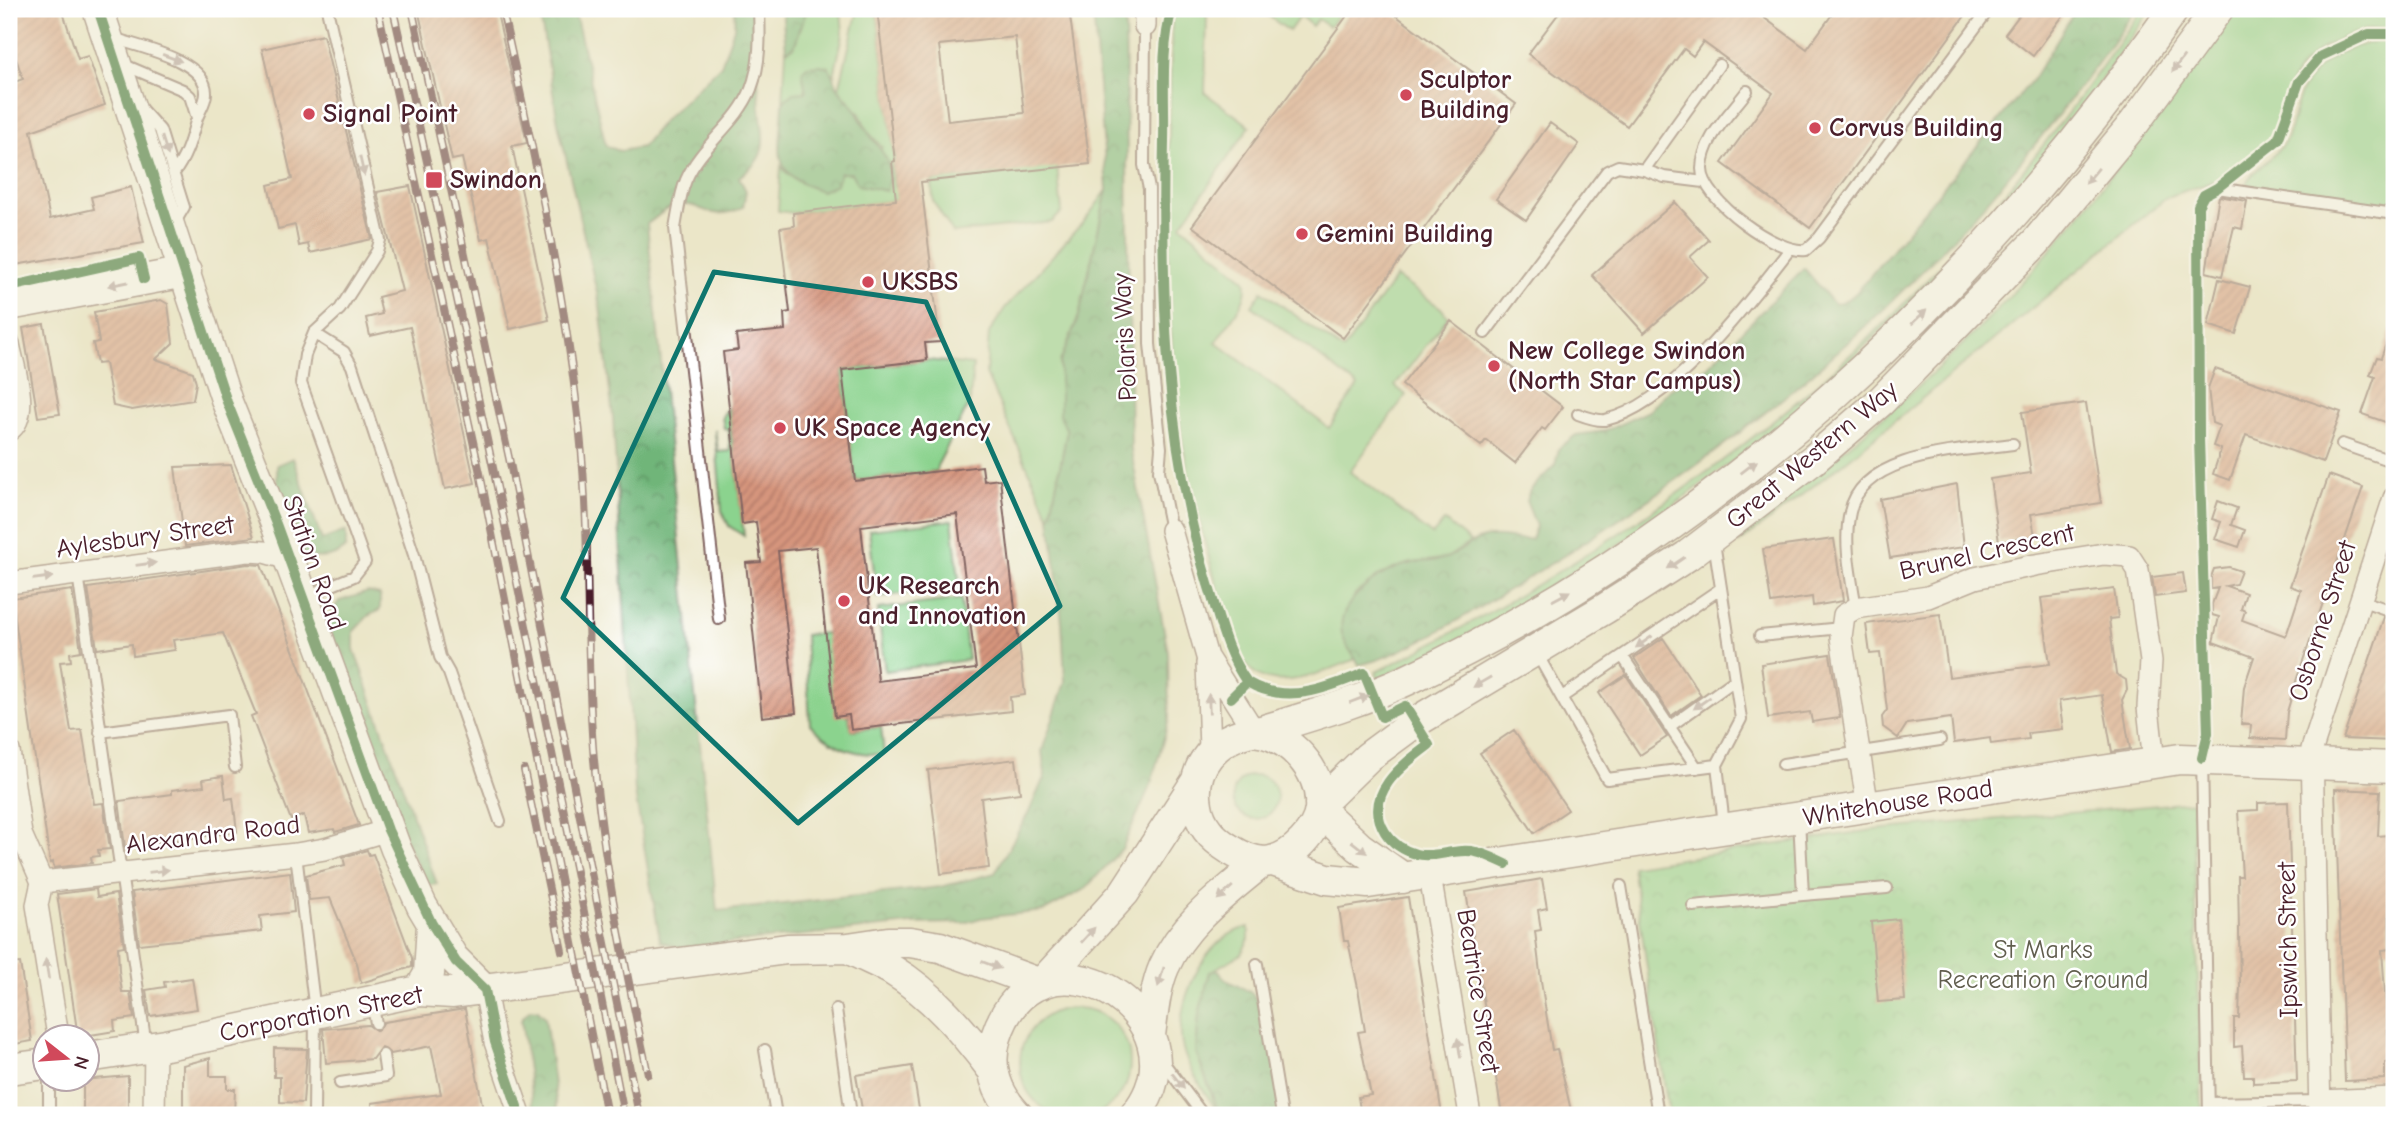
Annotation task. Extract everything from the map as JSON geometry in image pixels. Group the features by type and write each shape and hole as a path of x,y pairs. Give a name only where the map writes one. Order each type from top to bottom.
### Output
{"street":[{"name":"Great Western Way","path":"1257,731 1406,681 1550,603 1631,553 1775,447 1847,385 1968,268 2076,142 2174,9"},
{"name":"Great Western Way","path":"1320,807 1368,757 1406,729 1667,569 1714,536 1861,418 1956,326 2036,242 2101,164 2218,9"},
{"name":"Station Road","path":"107,36 230,411 388,830 432,924 456,962 485,990"},
{"path":"9,306 186,272"},
{"path":"9,344 20,409 17,420 9,430"},
{"name":"Osborne Street","path":"2311,763 2313,740 2394,498"},
{"name":"Polaris Way","path":"1171,530 1207,657 1210,751"},
{"name":"Aylesbury Street","path":"9,583 252,551 288,559"},
{"name":"Brunel Crescent","path":"1856,608 1928,597 1975,578 2035,565 2104,554 2129,556 2138,570 2151,661 2148,706 2154,763"},
{"path":"1856,608 1844,615 1841,628 1868,808"},
{"name":"Polaris Way","path":"1207,657 1257,731"},
{"path":"1007,1110 992,1069 995,1042 1006,1014 1021,996 1041,984 1124,893 1196,782 1210,751 1238,733 1257,731 1286,743 1307,763 1314,774 1320,807 1359,848 1417,877"},
{"path":"9,751 21,834 42,882 37,905 56,1023"},
{"name":"Whitehouse Road","path":"1267,861 1351,883 1417,877 1725,831 2154,763 2202,758 2394,767"},
{"name":"Ipswich Street","path":"2311,763 2320,1108"},
{"path":"1196,782 1197,807 1211,835 1232,851 1267,861"},
{"path":"1135,1115 1149,1091 1151,1041 1160,976 1179,942 1206,910 1267,861 1303,840 1320,807"},
{"name":"Alexandra Road","path":"42,882 296,854 325,849 388,830"},
{"name":"Beatrice Street","path":"1417,877 1470,1115"},
{"name":"Station Road","path":"432,924 519,986"},
{"name":"Station Road","path":"419,991 429,974 432,924"},
{"name":"Corporation Street","path":"102,1055 150,1048 315,1012 374,1012 419,991 453,993 485,990 787,949 848,948 888,942 920,943 969,957 1041,984"},
{"name":"Corporation Street","path":"848,948 891,969 928,997 964,1034 992,1069"},
{"path":"1041,984 1073,978 1098,983 1127,1001 1151,1041"},
{"path":"485,990 495,1042 520,1115"},
{"path":"150,1048 154,1115"},
{"path":"9,1069 32,1065"},
{"path":"2320,1108 2394,1098"}],"lane":[{"path":"302,598 354,576 365,562 301,383 305,355 314,332 340,309 377,251 380,240 327,9"},
{"path":"719,619 676,228 685,181 699,159 734,118 752,88 760,42 760,9"},
{"path":"1485,333 1607,171 1618,166 1644,170 1664,177 1704,182 1735,215 1790,249 1806,250 1819,238 1989,9"},
{"name":"Polaris Way","path":"1145,18 1144,154 1149,189 1150,344 1161,448 1159,471 1171,530"},
{"path":"107,36 182,62 196,72 206,92 187,152 174,173"},
{"path":"107,36 183,90 193,103 197,118"},
{"path":"1644,170 1719,65"},
{"path":"1704,182 1705,151 1747,91"},
{"path":"126,92 160,130 174,173 184,208 170,230"},
{"path":"2209,1115 2202,758 2208,733 2200,492 2199,206 2207,192 2217,188 2394,214"},
{"path":"1578,414 1602,421 1635,409 1677,376 1742,312 1790,249"},
{"path":"314,332 344,352 352,366 414,555 440,657 449,673 500,821"},
{"path":"1856,608 1848,539 1850,512 1856,494 1866,483 1902,461 2013,444"},
{"path":"2342,444 2394,462"},
{"path":"1714,536 1741,719 1717,765 1725,831"},
{"path":"78,574 119,874 150,1048"},
{"path":"1562,697 1720,589"},
{"path":"2360,600 2394,612"},
{"path":"1760,636 1841,628"},
{"path":"1535,651 1607,779 1717,765"},
{"path":"1623,657 1697,768"},
{"path":"1670,727 1735,680"},
{"path":"100,732 229,715 235,766"},
{"path":"1783,764 1940,740"},
{"path":"1799,819 1803,895"},
{"path":"296,854 315,1012 314,1115"},
{"path":"1621,886 1658,1115"},
{"path":"1693,906 1887,888"},
{"path":"1257,964 1282,1115"},
{"path":"836,1009 851,1115"},
{"path":"1151,1041 1203,1115"},
{"path":"765,1050 776,1115"},
{"path":"340,1083 386,1076 383,1055"},
{"path":"49,1092 49,1115"},
{"path":"2209,1102 2320,1108"}],"highlighted area":[{"path":"714,272 926,302 1060,606 798,823 563,598"}],"green space":[{"path":"539,9 574,9 606,146 620,151 642,147 663,121 721,65 734,28 735,9 755,9 763,140 761,154 756,162 739,177 746,191 743,207 720,214 679,205 667,209 647,224 717,911 940,887 995,873 1029,812 1045,775 1042,751 1065,682 1062,622 1050,518 1067,431 1060,415 1060,362 1079,316 1107,190 1093,9 1125,9 1131,450 1168,652 1169,719 1151,784 1122,849 1085,889 1044,911 981,918 964,923 911,924 680,948 660,941 635,793 613,418 600,306 558,123"},
{"path":"782,9 807,9 794,47 786,51"},
{"path":"807,9 841,9 843,34 834,76 828,67 805,85 806,93 783,102 786,51 794,47"},
{"path":"858,9 875,9 878,19 895,161 892,162 894,185 907,199 793,213 778,211 781,166 794,179 822,191 840,173 851,173 882,147 868,132 860,114 839,89"},
{"path":"1182,9 1203,9 1207,16 1205,93 1250,126 1181,225 1245,280 1246,288 1241,305 1216,342 1329,428 1358,386 1252,306 1262,291 1343,350 1396,277 1441,308 1448,317 1395,386 1406,395 1350,472 1432,535 1445,521 1470,542 1447,558 1407,564 1380,575 1355,594 1342,635 1356,659 1293,680 1279,681 1256,674 1233,644 1197,513 1181,433 1171,329 1168,171 1172,14 1181,16"},
{"path":"1259,9 1343,9 1329,27 1318,19 1312,26 1300,16 1289,31"},
{"path":"2076,9 2135,9 2082,84 1992,196 1933,260 1871,321 1739,433 1598,534 1442,629 1398,652 1359,665 1344,640 1341,625 1344,612 1351,601 1373,581 1398,567 1446,558 1483,538 1531,539 1536,526 1526,501 1530,490 1555,465 1559,448 1576,435 1605,431 1649,411 1669,390 1708,366 1804,268 1834,304 1842,303 1856,293 2033,79"},
{"path":"2142,9 2151,9 2063,134 1991,225 1789,419 1634,535 1478,630 1378,679 1376,672 1537,585 1615,536 1691,484 1765,428 1835,368 1902,305 1989,212 2101,69"},
{"path":"2236,9 2394,9 2394,28 2345,37 2316,53 2294,78 2275,133 2256,155 2217,180 2165,199 1846,461 1738,544 1744,531 1864,434 1950,357 2013,293 2112,174"},
{"path":"2394,40 2394,211 2245,188 2252,175 2286,139 2305,84 2324,63 2365,44"},
{"path":"807,66 828,67 839,90 856,110 886,158 890,172 886,191 858,185 851,173 840,173 837,184 822,191 792,177 785,168 780,147 783,102 793,93 806,92 802,71"},
{"path":"1057,166 1062,212 1052,222 953,233 933,201 932,181"},
{"path":"1107,190 1079,316 1060,362 1060,415 1067,431 1050,518 986,374 989,333 1005,308 1086,219"},
{"path":"927,360 973,365 970,402 937,466 937,471 855,481 842,370"},
{"path":"729,406 744,536 729,526 722,511 715,430 718,452 730,451 729,430 724,428 722,417"},
{"path":"293,458 322,540 346,531 346,547 336,555 319,558 300,553 277,502 277,465"},
{"path":"952,520 960,587 877,597 869,530"},
{"path":"368,592 380,595 380,610 368,616 354,631 354,649 437,884 427,886 381,787 329,627 331,613 339,601"},
{"path":"961,599 968,660 885,671 878,609"},
{"path":"826,633 852,730 881,727 884,754 843,748 810,724 805,635"},
{"path":"1255,775 1264,776 1271,781 1276,788 1276,806 1271,813 1264,818 1255,819 1246,818 1239,813 1234,806 1233,797 1234,788 1239,781 1246,776"},
{"name":"St Marks Recreation Ground","path":"2193,802 2202,1115 1669,1115 1632,866 1873,830"},
{"path":"1249,927 1249,939 1241,954 1210,972 1199,1014 1196,1052 1219,1115 1186,1058 1181,1032 1182,1014 1187,994 1205,958 1218,943"},
{"path":"1218,970 1227,980 1253,995 1258,1002 1263,1023 1273,1021 1288,1115 1220,1115 1196,1052 1199,1014 1210,972"},
{"path":"1075,1008 1096,1012 1114,1024 1126,1042 1130,1063 1126,1084 1114,1102 1096,1114 1075,1118 1054,1114 1036,1102 1024,1084 1020,1063 1024,1042 1036,1024 1054,1012"},
{"path":"530,1009 538,1010 545,1017 558,1115 534,1115 521,1019"}],"building":[{"path":"9,9 62,9 78,59 88,56 105,105 31,131 50,219 94,209 91,197 131,187 144,243 9,266 9,84 23,79 9,38"},
{"path":"418,9 496,9 527,143 512,146 549,320 510,329 489,238 481,240 462,158 452,160"},
{"path":"877,9 1069,9 1090,164 921,182 940,342 925,343 927,360 842,370 855,481 982,466 984,481 1000,479 1025,695 1010,697 1011,711 851,730 849,715 835,717 816,547 778,551 796,713 762,717 746,563 761,562 756,522 742,524 723,352 738,350 736,335 785,330 784,313 790,312 780,228 794,226 793,213 896,200 892,162 895,161","holes":["1015,37 1024,113 948,121 939,45","957,514 976,669 878,681 861,526"]},
{"path":"1352,9 1387,9 1516,104 1343,338 1192,226"},
{"name":"Corvus Building","path":"1562,9 1752,9 1807,49 1836,9 1970,9 1810,228 1722,163 1773,93 1703,42 1693,56 1684,49 1627,126 1528,54"},
{"path":"2024,9 2068,9 2033,56 2005,34"},
{"name":"Signal Point","path":"323,35 372,239 310,253 308,244 299,246 295,225 278,229 268,185 292,179 262,49"},
{"path":"1550,123 1579,144 1526,220 1496,199"},
{"path":"410,186 475,483 445,489 410,327 370,336 366,318 382,314 378,297 402,291 377,192"},
{"path":"2219,196 2247,201 2242,229 2234,227 2222,276 2206,272"},
{"path":"1675,202 1709,240 1690,257 1708,277 1644,333 1592,275"},
{"path":"2219,279 2250,287 2236,334 2208,325"},
{"path":"161,300 168,304 173,343 156,359 193,372 196,383 193,400 132,410 113,406 105,363 97,364 93,343 99,342 94,312"},
{"path":"1451,321 1563,407 1545,430 1542,428 1515,463 1486,440 1481,446 1402,385"},
{"path":"44,324 60,414 38,417 23,328"},
{"path":"2391,329 2394,330 2394,425 2362,414 2375,377 2370,375 2377,357 2381,358"},
{"path":"2215,369 2341,412 2323,462 2246,435 2230,480 2213,474 2221,449 2213,446 2220,426 2212,423 2208,388"},
{"path":"2086,403 2101,503 2031,514 2035,536 1999,542 1990,479 2031,473 2022,412"},
{"path":"231,465 254,537 185,546 175,467"},
{"path":"2329,475 2363,487 2297,678 2287,712 2285,740 2250,738 2251,725 2241,724 2244,687 2254,657 2213,642 2219,617 2212,615 2212,604 2218,588 2211,589 2211,577 2214,569 2229,567 2241,571 2236,584 2226,586 2246,593 2241,609 2245,611 2242,620 2286,636 2301,590 2290,586"},
{"path":"1957,484 1964,547 1890,558 1880,499"},
{"path":"2218,501 2237,508 2231,525 2245,530 2239,547 2215,539 2221,522 2212,519"},
{"path":"1834,539 1843,601 1813,606 1812,597 1771,603 1763,549"},
{"path":"248,564 261,565 359,825 335,832 334,829 308,833 304,815 291,820 251,716 256,714 223,633 173,640 175,650 133,656 132,644 97,649 88,588"},
{"path":"2183,573 2186,593 2155,597 2152,577"},
{"path":"2114,589 2118,618 2109,619 2116,674 2126,680 2127,690 2122,700 2130,749 2112,752 2102,695 2059,701 2063,729 2028,733 2029,739 1991,744 1990,738 1954,743 1951,718 1907,724 1898,738 1883,727 1882,717 1887,710 1880,653 1870,654 1866,624 1940,614 1949,677 2050,664 2041,598"},
{"path":"72,590 81,651 70,653 71,661 60,662 71,731 82,730 94,804 103,803 110,849 98,850 99,856 91,857 92,863 54,868 53,862 50,863 12,598"},
{"path":"2384,617 2394,620 2394,741 2343,739"},
{"path":"1663,638 1701,695 1671,716 1634,658"},
{"path":"1830,654 1840,718 1812,722 1810,712 1768,718 1761,664"},
{"path":"1626,675 1667,737 1640,755 1599,693"},
{"path":"1514,730 1568,810 1534,833 1480,753"},
{"path":"1016,759 1020,793 981,798 989,868 941,874 928,770"},
{"path":"223,776 226,799 233,798 237,832 125,847 119,801 172,794 172,790 204,786 203,779"},
{"path":"2335,789 2380,791 2378,836 2389,835 2389,850 2393,850 2394,884 2391,884 2389,901 2390,949 2382,950 2390,1062 2385,1063 2385,1079 2345,1081"},
{"path":"2288,802 2297,1081 2253,1083 2253,1076 2244,1076 2242,1046 2234,1047 2234,1018 2239,1018 2240,985 2238,876 2242,876 2238,811 2258,810 2258,803"},
{"path":"367,850 369,855 373,854 412,958 412,967 361,983 357,963 330,898 309,900 306,875 345,865 343,857"},
{"path":"290,872 294,912 260,916 262,931 139,944 132,892"},
{"path":"1542,879 1547,908 1538,910 1541,930 1535,931 1541,981 1552,1050 1557,1049 1572,1115 1502,1115 1466,892"},
{"path":"96,889 97,897 116,894 124,946 118,947 122,992 130,992 134,1018 114,1021 115,1031 102,1033 102,1023 76,1023 57,894"},
{"path":"1408,897 1442,1115 1361,1115 1358,1097 1371,1095 1358,1032 1365,1031 1339,908"},
{"path":"1898,919 1905,1000 1878,1002 1871,922"},
{"path":"20,963 32,1041 9,1045 9,964"},
{"path":"192,978 197,1009 150,1016 146,990 165,987 164,982"},
{"path":"465,1009 484,1115 372,1115 372,1103 441,1094 431,1046 391,1054 381,1047 372,1059 326,1063 323,1029 368,1025 377,1031 384,1022"},
{"path":"274,1048 307,1049 303,1103 280,1102 280,1077 274,1077"},
{"path":"210,1058 210,1076 227,1076 227,1089 235,1089 234,1115 183,1115 183,1065"},
{"path":"912,1066 920,1115 863,1115 856,1075"},
{"path":"128,1076 128,1115 83,1115 83,1092 102,1092 102,1078"}],"railway":[{"path":"378,9 480,473 607,1115"},
{"path":"393,9 513,561 624,1115"},
{"path":"412,9 509,458 639,1115"},
{"path":"502,9 547,221 574,380 583,473 591,709 597,789 615,912 648,1074"},
{"path":"524,770 562,951"}],"cycle path":[{"path":"98,9 227,402 276,524 388,830 432,924 456,962 485,990 495,1042 520,1115"},
{"path":"1172,9 1164,57 1163,254 1168,365 1174,420 1193,530 1208,584 1228,647 1247,682"},
{"path":"2202,758 2208,733 2199,438 2198,206 2204,195 2217,188 2278,140 2299,82 2321,56 2369,34 2394,34"},
{"path":"9,287 139,258 144,279"},
{"path":"1231,698 1247,682 1276,693 1306,692 1364,673 1382,717 1405,706 1429,745 1397,772 1382,793 1378,806 1379,818 1385,832 1399,846 1416,854 1469,851 1484,854 1506,864"}],"place":[{"name":"Sculptor Building","path":"1406,95"},
{"name":"Signal Point","path":"309,114"},
{"name":"Corvus Building","path":"1815,128"},
{"name":"Swindon","path":"434,180"},
{"name":"Gemini Building","path":"1302,234"},
{"name":"UKSBS","path":"868,282"},
{"name":"New College Swindon (North Star Campus)","path":"1494,366"},
{"name":"UK Space Agency","path":"780,428"},
{"name":"UK Research and Innovation","path":"844,601"}]}
